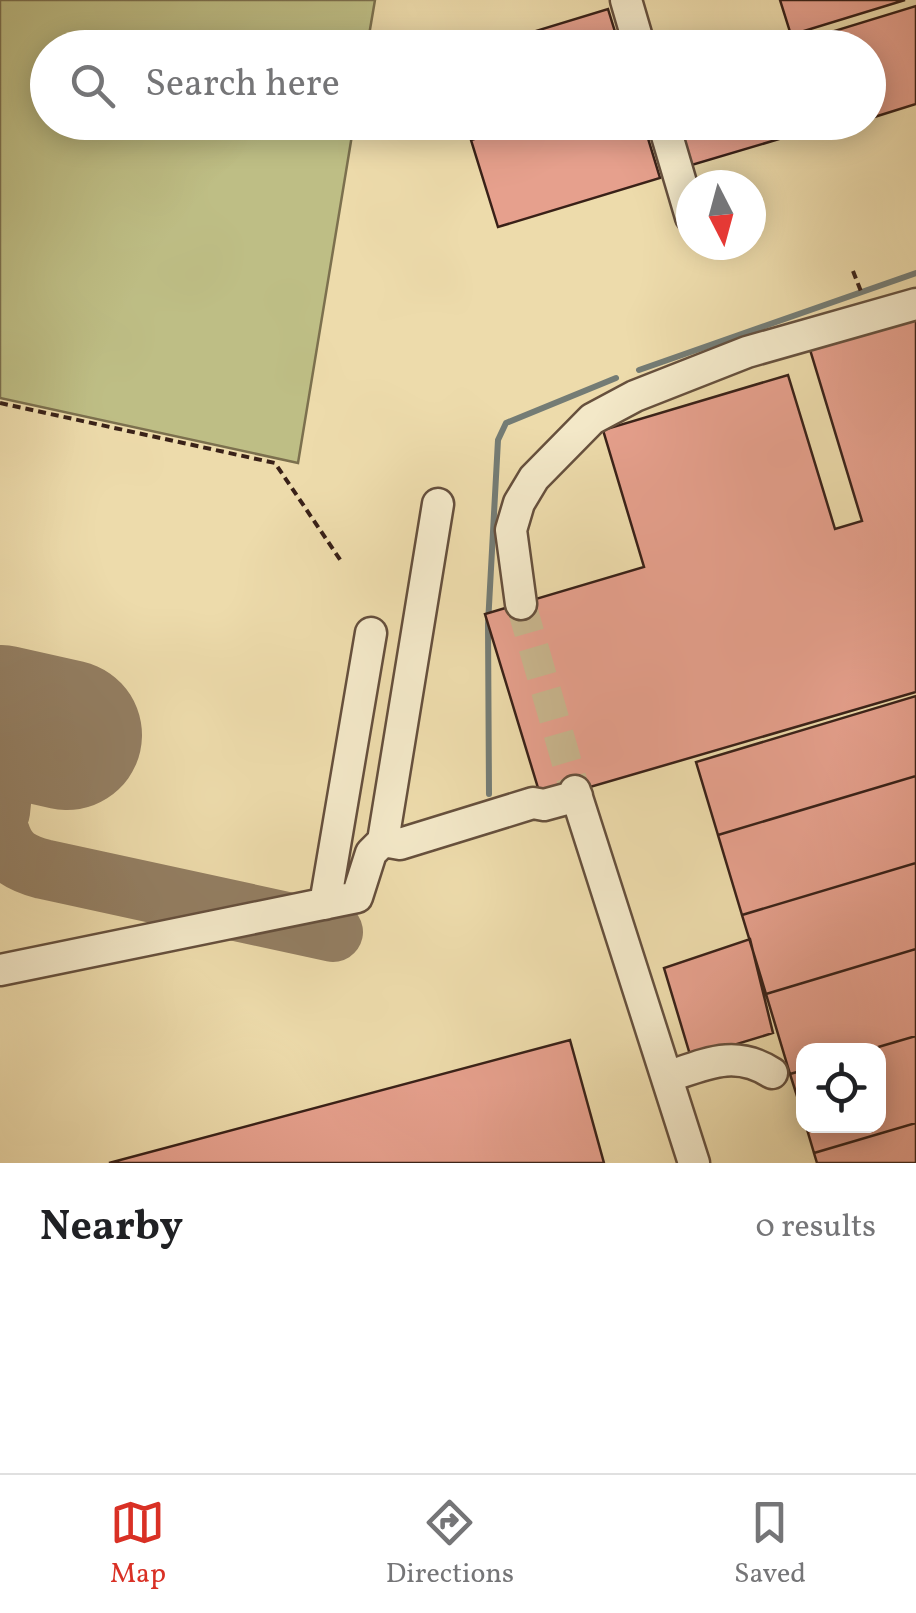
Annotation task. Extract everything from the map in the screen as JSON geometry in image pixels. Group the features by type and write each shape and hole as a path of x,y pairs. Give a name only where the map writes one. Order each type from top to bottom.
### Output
{"lane":[{"path":"626,0 635,30"},
{"path":"668,140 677,170"},
{"path":"520,604 510,530 519,503 534,478 592,419 635,396 747,352 916,304"},
{"path":"0,970 357,897 371,853 382,841 438,504"},
{"path":"325,904 371,632"},
{"path":"382,841 400,844 533,803 544,805 576,794 694,1163"},
{"path":"666,1077 725,1057 748,1060 772,1074"}],"path":[{"path":"853,270 866,306"},
{"path":"0,403 275,463 341,561"}],"green space":[{"path":"0,0 375,0 370,30 30,30 30,140 351,140 298,463 0,398"}],"building":[{"path":"780,0 905,0 807,30 789,30"},
{"path":"916,6 916,104 886,113 886,30 838,30"},
{"path":"608,9 614,30 539,30"},
{"path":"471,140 648,140 660,178 498,227"},
{"path":"677,140 776,140 685,167"},
{"path":"916,311 916,692 542,801 485,614 644,567 603,430 788,375 835,529 862,521 808,343"},
{"path":"916,696 916,776 718,835 696,762"},
{"path":"916,776 916,863 742,915 718,835"},
{"path":"916,863 916,949 766,994 742,915"},
{"path":"750,939 773,1033 691,1058 664,968"},
{"path":"916,949 916,1036 886,1045 796,1043 796,1072 790,1074 766,994"},
{"path":"916,1036 916,1123 886,1132 886,1045"},
{"path":"570,1040 604,1163 109,1163"},
{"path":"916,1123 916,1163 817,1163 814,1153"},
{"path":"808,1133 882,1133 814,1153"}],"waterway":[{"path":"639,370 916,273"},
{"path":"489,794 488,624 498,440 506,423 616,378"}],"taxiway":[{"path":"0,747 4,774 0,812"},
{"path":"0,833 11,853 35,867 333,932"}],"runway":[{"path":"0,720 67,735"}],"tunnel":[{"path":"521,604 575,791"}]}
